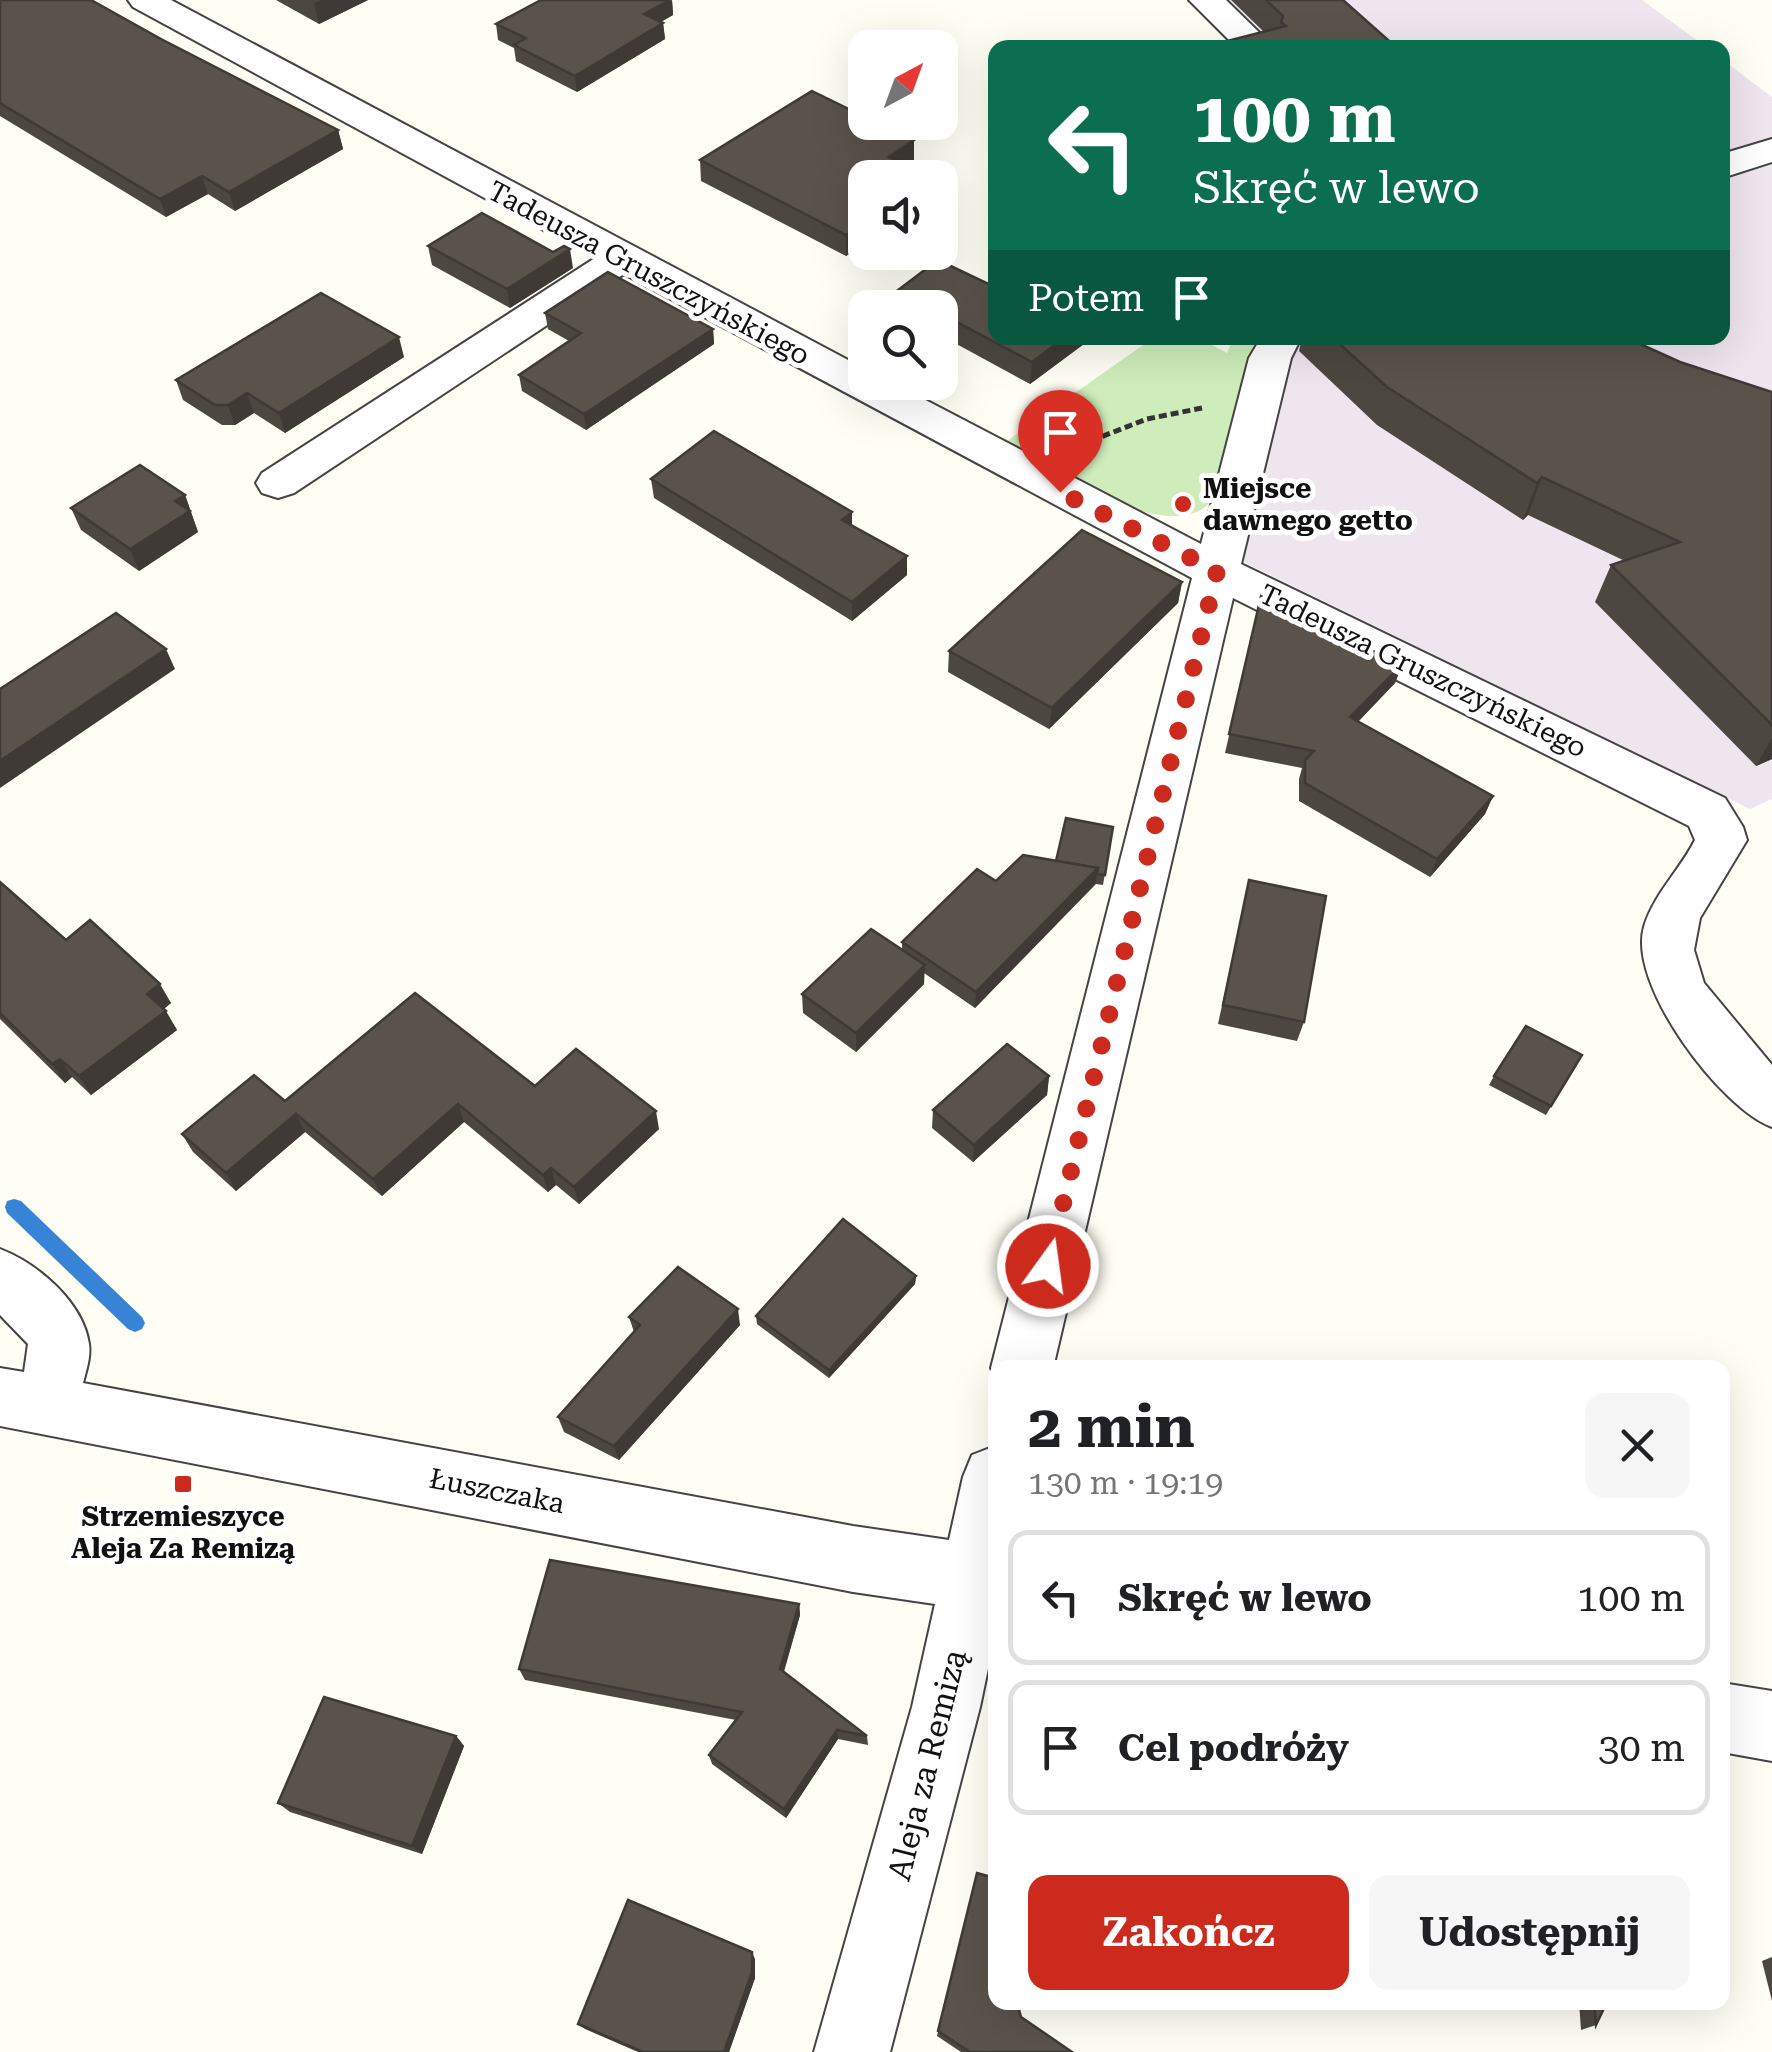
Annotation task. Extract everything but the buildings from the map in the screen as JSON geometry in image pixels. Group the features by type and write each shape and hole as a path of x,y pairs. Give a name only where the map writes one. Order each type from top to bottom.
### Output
{"street":[{"name":"Tadeusza Gruszczyńskiego","path":"144,0 1029,475 1707,812 1718,826 1722,840 1671,926 1667,960 1681,993 1772,1104"},
{"path":"1206,0 1249,40"},
{"path":"1730,164 1772,150"},
{"path":"278,483 622,258"},
{"path":"1024,1360 1258,406 1277,345"},
{"path":"0,1276 46,1320 60,1340 60,1360 21,1401"},
{"name":"Łuszczaka","path":"21,1401 854,1559 984,1578"},
{"name":"Aleja za Remizą","path":"852,2052 984,1578 988,1541"},
{"path":"1730,1718 1772,1726"}],"path":[{"path":"1029,475 1063,452 1147,419 1220,404 1258,406"}],"shaded area":[{"path":"1221,0 1642,0 1696,40 1264,40"},
{"path":"1730,65 1772,97 1772,799 1750,809 1240,560 1294,345 1730,345"}],"green space":[{"path":"1143,345 1212,345 1227,353 1231,345 1258,345 1225,472 1219,488 1203,509 1179,516 1149,513 1117,503 1004,443"}],"waterway":[{"path":"14,1207 135,1323"}],"place":[{"name":"Miejsce dawnego getto","path":"1183,504"},
{"name":"Strzemieszyce Aleja Za Remizą","path":"183,1484"}],"route":[{"path":"1048,1266 1217,571 1060,492"}]}
